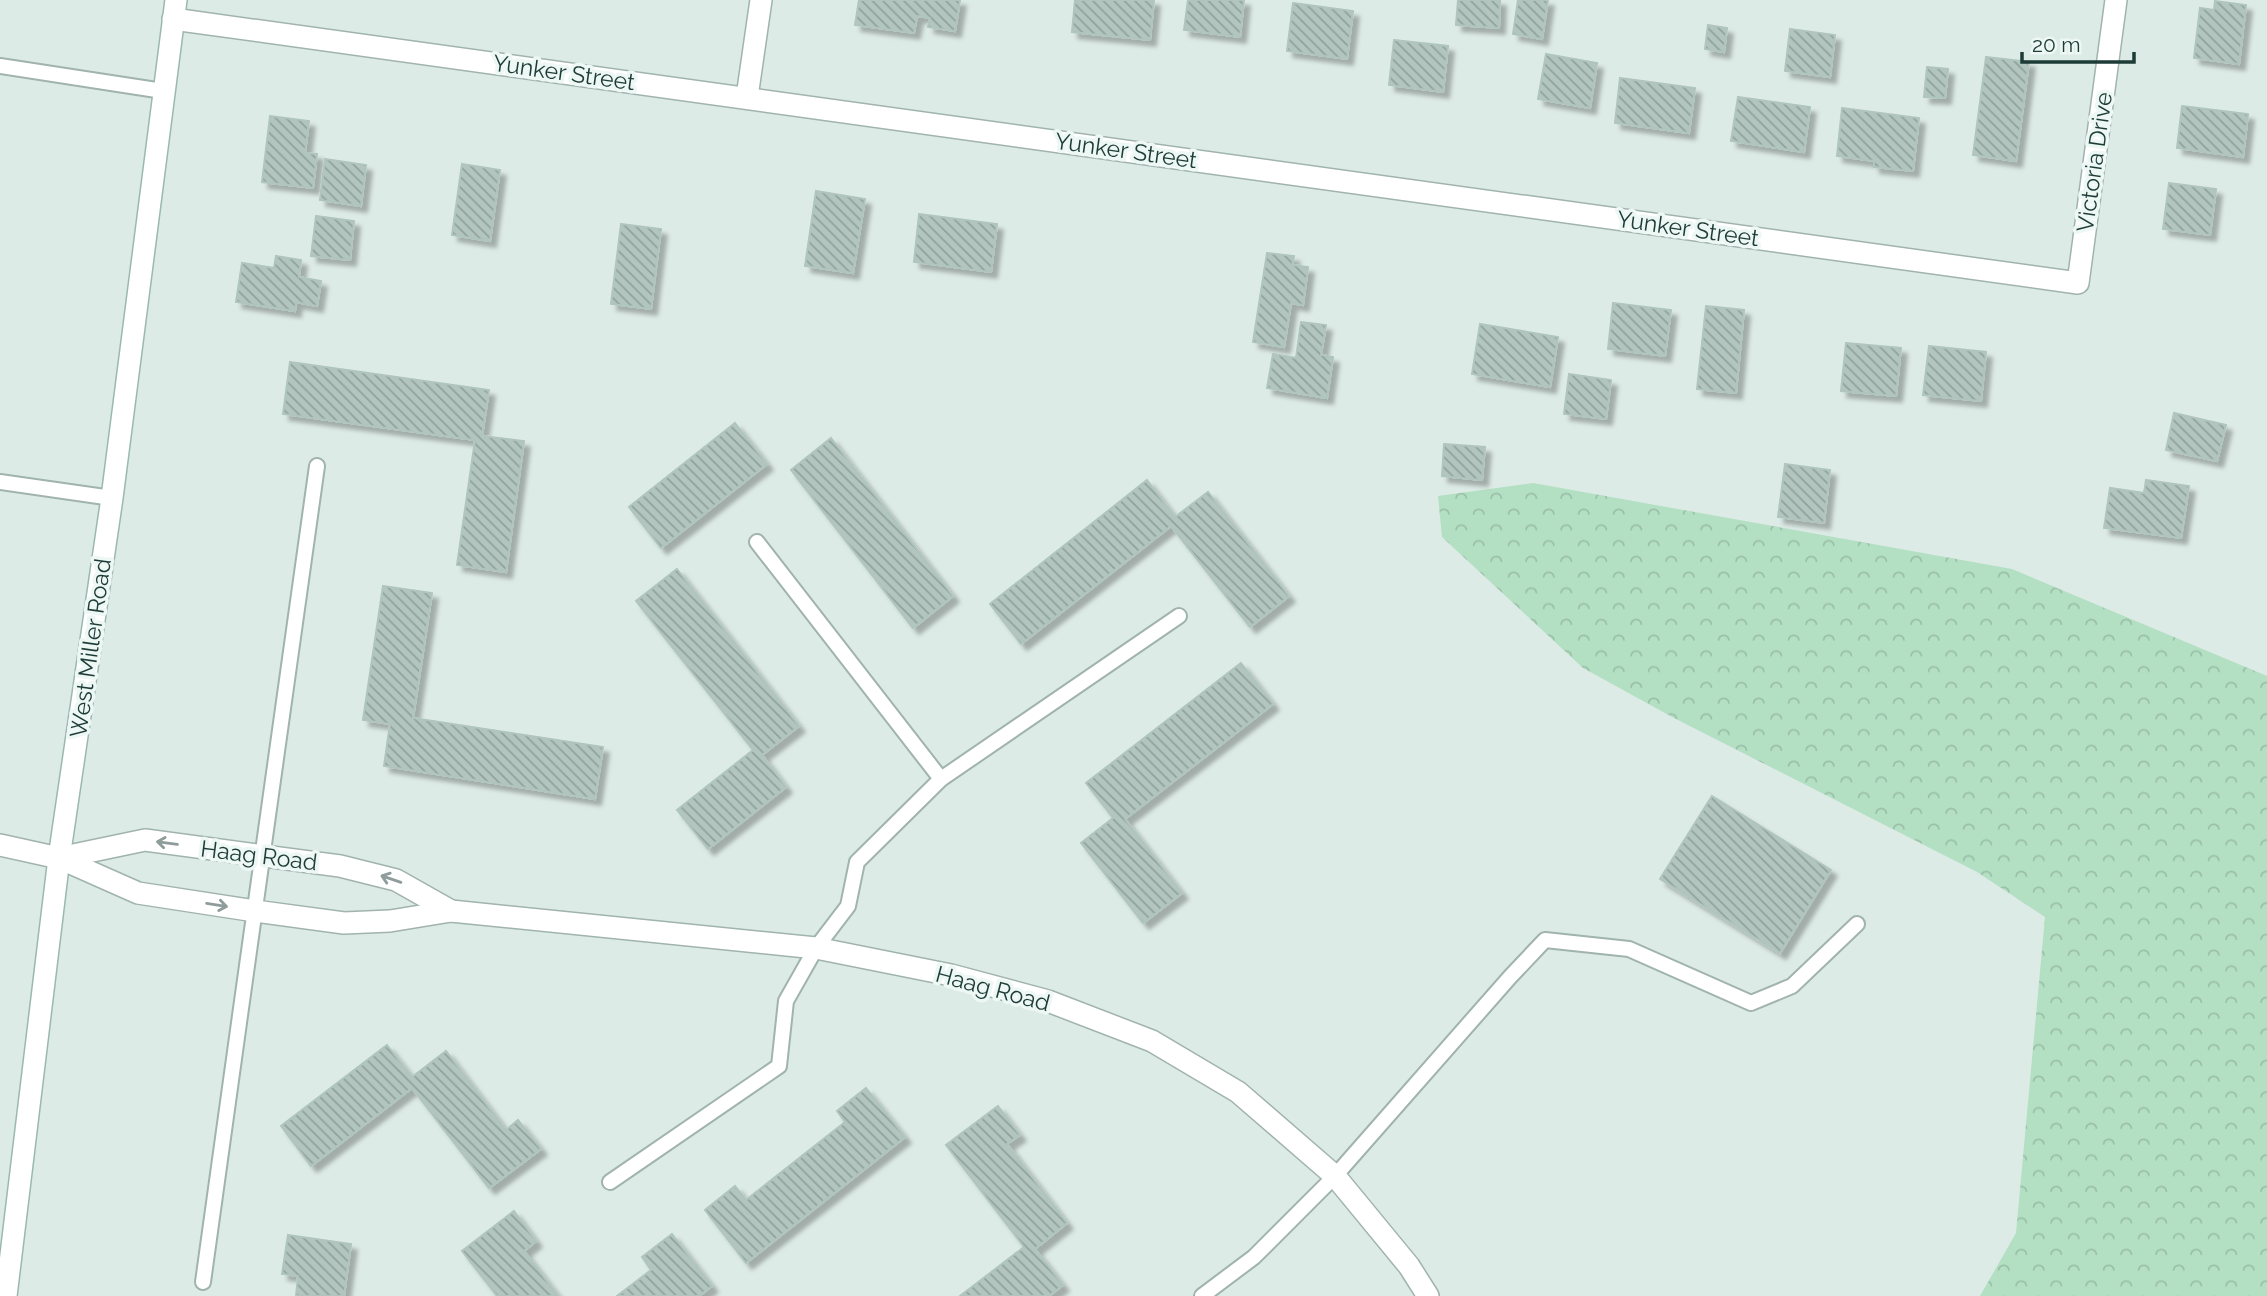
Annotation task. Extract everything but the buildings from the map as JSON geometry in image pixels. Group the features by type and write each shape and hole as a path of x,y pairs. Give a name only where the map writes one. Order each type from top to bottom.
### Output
{"street":[{"path":"747,97 761,0"},
{"name":"Victoria Drive","path":"2078,283 2116,0"},
{"name":"Yunker Street","path":"175,9 747,97 2078,283"},
{"name":"West Miller Road","path":"6,1296 59,858 112,498 175,9"},
{"name":"Haag Road","path":"59,858 145,840 340,866 396,880 452,911"},
{"name":"Haag Road","path":"0,845 59,858 138,893 256,911 344,923 390,921 452,911 816,948 951,975 1048,1001 1152,1041 1238,1092 1335,1176 1409,1266 1428,1296"}],"lane":[{"path":"0,66 163,91"},
{"path":"203,1282 317,466"},
{"path":"0,482 112,498"},
{"path":"757,542 941,779"},
{"path":"610,1182 779,1066 786,1001 816,948 848,906 857,862 941,779 1179,616"},
{"path":"1202,1296 1254,1257 1335,1176 1545,940 1629,948 1751,1003 1792,986 1857,924"}],"green space":[{"path":"1533,483 2012,569 2267,676 2267,1296 1980,1296 2016,1233 2045,917 1977,872 1674,718 1583,668 1442,537 1438,496"}]}
